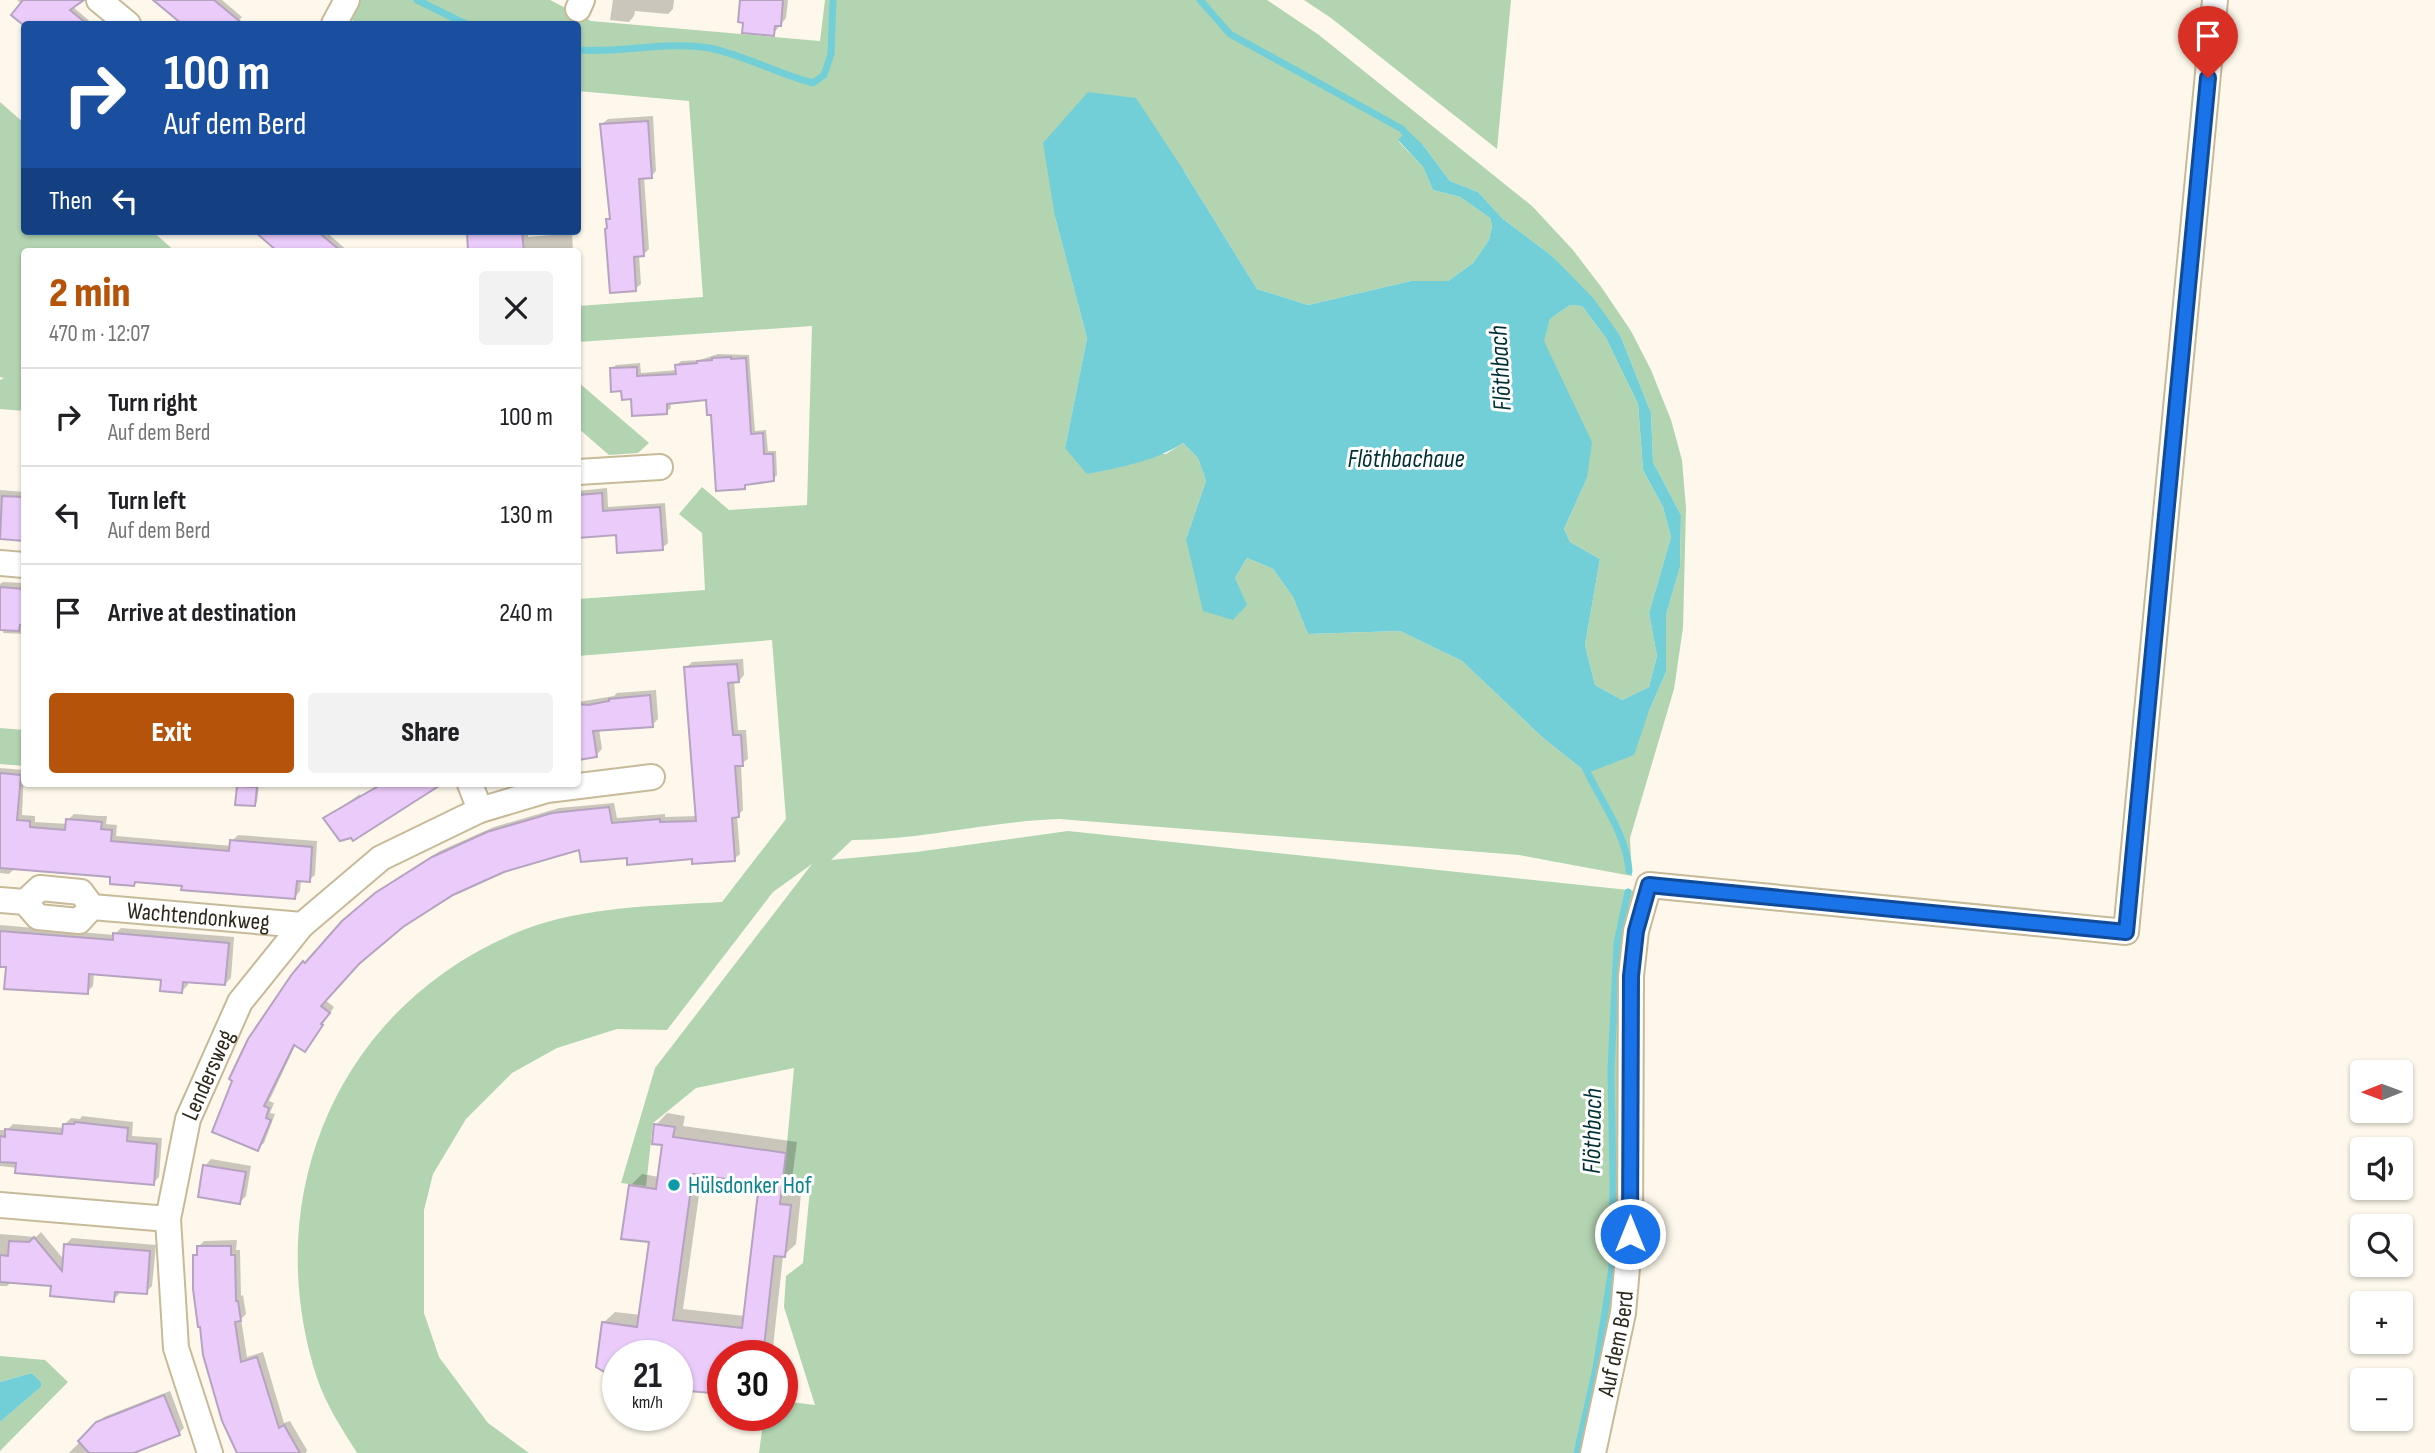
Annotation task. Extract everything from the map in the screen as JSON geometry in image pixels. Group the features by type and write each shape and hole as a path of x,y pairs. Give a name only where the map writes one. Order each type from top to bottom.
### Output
{"street":[{"path":"99,0 124,21"},
{"path":"336,21 347,0"},
{"name":"Auf dem Berd","path":"1593,1453 1623,1312 1630,1234 1631,976 1636,931 1649,885 2126,932 2215,0"},
{"path":"581,471 660,467"},
{"path":"0,563 21,565"},
{"name":"Lendersweg","path":"581,786 652,777"},
{"path":"471,787 480,810"},
{"name":"Lendersweg","path":"205,1452 176,1348 168,1219 188,1119 240,1002 302,925 381,858 480,810 547,790 571,787"},
{"name":"Wachtendonkweg","path":"0,900 25,902 38,916 79,921 92,907 302,925"},
{"path":"0,1205 168,1219"}],"green space":[{"path":"355,0 550,0 591,21 820,41 825,0 1267,0 1319,35 1532,206 1573,250 1631,331 1651,370 1671,420 1682,460 1686,508 1683,628 1674,689 1630,838 1632,876 1519,855 1059,819 904,837 852,840 831,860 916,852 1068,831 1638,891 1623,1263 1586,1453 759,1453 762,1431 798,1431 798,1403 815,1405 798,1351 798,1340 794,1340 784,1307 786,1276 803,1263 810,1189 783,1187 794,1068 696,1088 653,1123 646,1186 621,1183 655,1068 812,864 773,892 667,1030 617,1029 557,1048 512,1073 466,1119 433,1174 424,1210 424,1313 439,1357 488,1423 529,1453 357,1453 340,1426 317,1378 301,1309 298,1240 308,1174 329,1112 362,1055 405,1004 459,962 523,930 571,916 596,912 722,902 786,819 772,640 581,656 581,599 705,590 702,533 679,514 702,487 729,510 807,505 812,326 581,342 581,306 703,297 689,101 581,91 581,21 354,21 350,10","holes":["1398,141 1423,145 1450,181 1478,192 1503,219 1552,256 1621,337 1651,413 1653,462 1681,515 1680,567 1666,615 1666,672 1649,711 1587,773 1542,737 1462,661 1400,631 1308,634 1293,597 1273,569 1247,558 1235,578 1186,539 1206,481 1198,458 1183,443 1166,454 1065,448 1087,338 1055,217 1184,171 1257,289 1308,305 1411,281 1448,281 1473,263 1489,240 1492,226 1490,218 1460,197 1433,190 1423,167"]},
{"path":"1304,0 1511,0 1497,149 1331,18"},
{"path":"0,102 21,120 21,235 157,235 171,248 21,248 21,411 0,409 0,380 4,378 0,377"},
{"path":"1570,305 1582,306 1606,338 1638,404 1643,470 1663,507 1671,537 1649,613 1657,656 1649,687 1622,700 1595,685 1585,645 1600,559 1570,542 1564,529 1587,478 1543,341 1550,319"},
{"path":"581,385 649,443 638,453 609,455 581,431"},
{"path":"0,728 21,730 21,766 0,764"},
{"path":"0,1356 45,1360 68,1382 0,1451 0,1422 41,1387 41,1382 32,1373 0,1382"}],"water":[{"name":"Flöthbachaue","path":"1088,92 1136,98 1257,289 1308,305 1411,281 1448,281 1473,263 1489,240 1492,226 1490,218 1460,197 1433,190 1423,167 1398,140 1407,130 1423,145 1450,181 1478,192 1503,219 1552,256 1594,299 1621,337 1651,413 1653,462 1681,515 1680,567 1666,615 1666,672 1634,755 1587,773 1542,737 1462,661 1400,631 1308,634 1293,597 1273,569 1247,558 1235,578 1247,605 1233,620 1203,611 1186,539 1206,481 1198,458 1183,443 1148,459 1087,474 1065,448 1087,338 1055,217 1043,143","holes":["1570,305 1582,306 1606,338 1638,404 1643,470 1663,507 1671,537 1649,613 1657,656 1649,687 1622,700 1595,685 1585,645 1600,559 1570,542 1564,529 1587,478 1592,442 1544,341 1550,319"]},
{"path":"32,1373 41,1382 41,1387 0,1422 0,1382"}],"building":[{"path":"23,0 84,0 70,10 83,21 21,21 21,23 11,15"},
{"path":"153,0 214,0 239,21 178,21"},
{"path":"740,0 783,0 781,26 775,26 774,36 742,33 743,23 738,22"},
{"path":"648,121 652,178 639,179 644,256 634,257 636,291 610,293 605,229 606,219 610,219 600,124"},
{"path":"259,235 322,235 337,248 273,248"},
{"path":"467,235 522,235 524,248 468,248"},
{"path":"731,357 746,358 751,434 763,433 764,454 773,454 774,481 745,485 745,489 716,491 711,415 707,415 706,400 667,404 667,414 632,416 631,399 622,400 621,391 611,392 610,368 637,367 637,376 676,374 675,365"},
{"path":"602,493 603,511 660,507 663,550 617,553 616,535 581,538 581,495"},
{"path":"2,496 21,497 21,541 0,539"},
{"path":"0,587 21,589 19,631 0,630"},
{"path":"737,664 739,682 728,683 733,735 741,735 743,766 735,766 739,817 732,818 735,861 692,864 692,859 627,865 627,858 581,862 579,850 504,872 453,895 403,927 359,964 321,1006 330,1013 305,1052 294,1045 264,1106 269,1108 266,1118 271,1120 258,1151 212,1132 232,1081 229,1079 248,1039 292,974 342,921 375,893 432,857 487,832 552,813 609,807 612,823 660,819 660,822 696,821 684,667"},
{"path":"650,695 653,727 593,731 597,757 581,760 581,704"},
{"path":"0,773 21,775 17,820 30,821 30,827 65,830 66,819 102,822 101,829 112,830 111,841 229,851 230,840 312,847 310,882 297,881 295,899 181,890 182,886 135,882 134,886 110,884 110,877 0,868"},
{"path":"237,787 257,787 255,806 235,805"},
{"path":"377,787 437,787 353,841 351,838 340,841 323,818"},
{"path":"0,931 113,940 113,933 229,943 225,985 183,982 182,993 160,991 161,980 89,974 88,994 4,989 6,967 0,967"},
{"path":"75,1122 128,1128 127,1141 157,1144 154,1185 15,1173 16,1163 0,1162 0,1136 5,1137 5,1129 62,1134 63,1124"},
{"path":"654,1124 675,1127 673,1137 786,1153 780,1204 791,1205 785,1257 774,1256 765,1340 707,1340 707,1393 693,1391 693,1340 602,1340 602,1371 596,1367 602,1322 637,1327 649,1242 621,1239 629,1185 656,1189 662,1145 652,1144","holes":["693,1174 759,1184 742,1328 673,1320"]},
{"path":"203,1165 246,1172 240,1204 198,1197"},
{"path":"34,1237 62,1271 64,1244 150,1251 147,1294 115,1292 114,1302 50,1296 51,1286 0,1282 0,1255 8,1256 9,1241 29,1242"},
{"path":"197,1246 231,1246 231,1255 235,1255 236,1301 241,1321 235,1322 241,1362 257,1357 279,1428 284,1425 300,1453 237,1453 222,1421 203,1355 193,1289 193,1255 197,1255"},
{"path":"164,1395 180,1435 134,1453 89,1453 78,1441 96,1422"}],"waterway":[{"path":"417,0 460,21"},
{"path":"581,50 676,46 709,48 813,83 824,75 831,54 833,0"},
{"name":"Flöthbach","path":"1200,0 1230,34 1402,129 1410,139"},
{"name":"Flöthbach","path":"1585,767 1618,830 1629,871"},
{"name":"Flöthbach","path":"1577,1453 1596,1368 1612,1268 1611,1070 1617,943 1628,892"}],"place":[{"name":"Hülsdonker Hof","path":"674,1185"}],"route":[{"path":"1630,1234 1631,976 1636,931 1649,885 2126,932 2208,78"}]}
